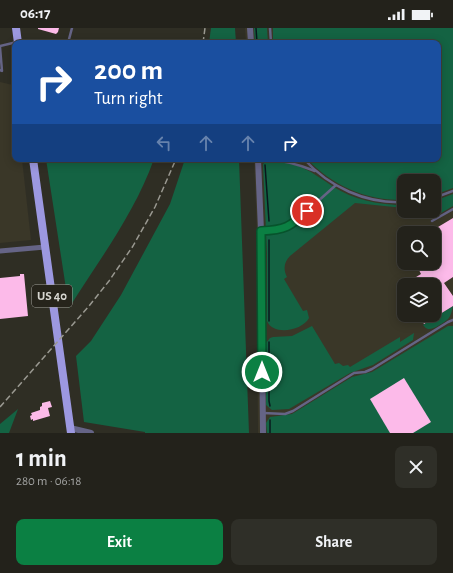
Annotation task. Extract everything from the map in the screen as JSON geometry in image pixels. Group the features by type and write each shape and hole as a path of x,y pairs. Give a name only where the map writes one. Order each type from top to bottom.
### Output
{"main road":[{"path":"16,28 18,40"},
{"name":"US 40","path":"34,162 71,431"}],"street":[{"path":"250,28 251,40"},
{"path":"258,162 261,231 263,433"},
{"path":"0,251 45,247"},
{"path":"71,431 92,433"}],"lane":[{"path":"69,40 72,28"},
{"path":"270,28 271,40"},
{"path":"0,70 2,71 0,46 12,44"},
{"path":"288,162 304,166 317,172 353,194 388,202 397,202"},
{"path":"307,162 317,172"},
{"path":"261,231 277,231 287,228 336,185"},
{"path":"441,195 453,191"},
{"path":"432,221 453,209"},
{"path":"262,412 285,414 293,411 354,373 365,372 372,369 453,320"}],"shaded area":[{"path":"245,28 453,28 453,433 258,433 257,332 259,281 254,162 441,162 441,40 246,40"},
{"path":"0,82 12,85 12,162 22,162 31,240 0,243"}],"green space":[{"path":"211,28 235,28 236,40 209,40"},
{"path":"254,28 267,28 268,40 255,40"},
{"path":"273,28 453,28 453,188 441,192 441,174 397,174 397,200 377,198 364,195 339,184 317,169 310,162 441,162 441,40 273,40"},
{"path":"46,162 153,162 127,217 69,308"},
{"path":"184,162 239,162 249,433 145,433 84,422 76,356 91,341 121,295 170,204"},
{"path":"266,162 281,162 299,166 349,195 376,203 397,205 397,207 355,203 290,256 285,263 287,277 284,279 303,311 307,310 309,318 294,329 275,329 270,326 267,321 267,254 263,164"},
{"path":"453,194 453,206 441,213 441,198"},
{"path":"453,306 449,318 442,324 430,329 423,325 428,322 441,322 441,314"},
{"path":"312,326 335,364 339,363 343,366 348,365 350,367 400,337 400,342 414,333 413,340 373,365 350,373 289,409 272,410 266,405 266,343 270,338 292,336"},
{"path":"448,326 453,326 453,433 267,433 266,423 270,417 292,414 352,377 372,372"},
{"path":"18,409 9,433 0,433 0,424"}],"building":[{"path":"38,28 59,28 56,34"},
{"path":"453,218 453,277 444,283 453,296 453,306 441,313 441,278 414,278 421,274 419,270 441,270 441,226 440,226"},
{"path":"20,274 24,274 28,316 0,319 0,278 20,276"},
{"path":"404,378 431,422 413,433 390,433 370,399"},
{"path":"50,401 52,407 48,408 50,416 33,421 33,419 31,420 31,413 40,410 42,403"}],"waterway":[{"path":"256,28 257,40"},
{"path":"265,165 269,221"},
{"path":"269,240 269,321"},
{"path":"269,342 270,406"},
{"path":"270,420 270,433"}],"railway":[{"path":"203,40 205,28"},
{"path":"0,407 89,306 109,281 133,246 155,207 175,162"}],"route":[{"path":"262,372 261,231 277,231 287,228 307,211"}]}
